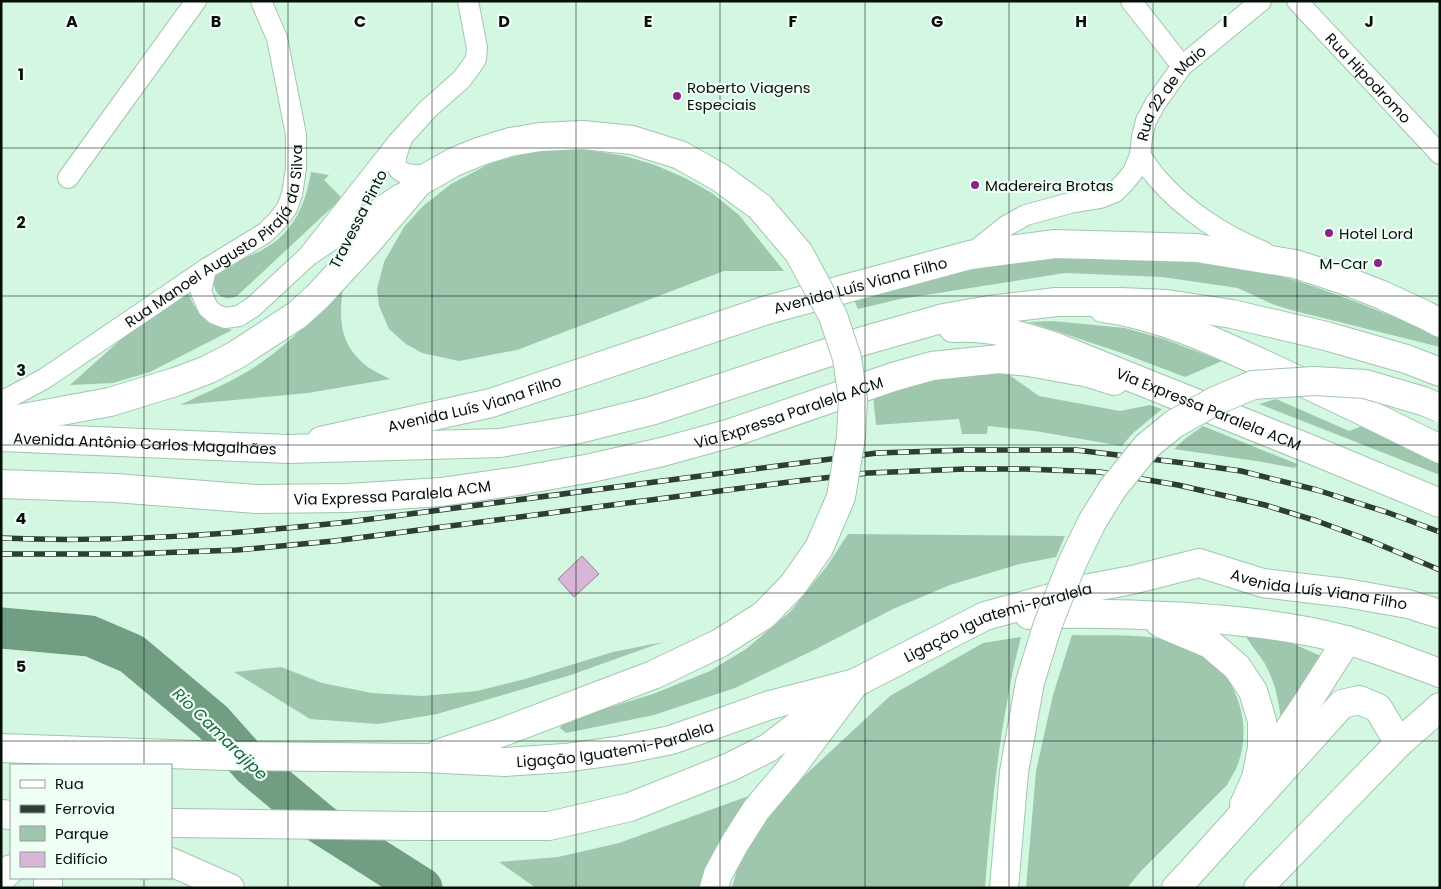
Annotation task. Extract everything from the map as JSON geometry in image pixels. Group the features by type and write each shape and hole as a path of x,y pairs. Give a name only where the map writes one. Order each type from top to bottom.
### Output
{"main road":[{"path":"1,422 110,402 175,382 207,370 236,355 297,315 318,296 368,244 426,178 454,162 480,151 510,142 540,137 583,135 632,140 680,155 720,177 760,208 799,253 833,316 847,358 852,399 851,438 840,497 819,548 793,586 764,615 720,643 653,675 500,733 424,758"},
{"name":"Avenida Luís Viana Filho","path":"288,449 491,403 766,310 970,255 1055,244 1198,248 1295,264 1382,295 1440,323"},
{"path":"288,449 500,443 580,429 651,411 863,342 944,318 989,310 1056,302 1167,304 1232,314 1326,336 1406,359 1440,372"},
{"path":"1056,302 1114,310 1193,333 1351,405 1440,449"},
{"path":"863,342 932,329 964,327 1000,330 1053,346 1221,414"},
{"name":"Via Expressa Paralela ACM","path":"1,484 114,488 256,499 348,498 460,490 582,470 662,452 731,433 894,377 932,366 1000,359 1029,362 1089,373 1221,414 1440,503"},
{"path":"1004,888 1014,772 1030,682 1048,624 1073,561 1092,522 1113,488 1147,446 1174,424 1215,401 1253,385 1314,381 1365,384 1440,408"},
{"name":"Avenida Antônio Carlos Magalhães","path":"1,437 288,449"},
{"name":"Avenida Luís Viana Filho","path":"1199,563 1263,583 1408,604 1440,614"},
{"name":"Ligação Iguatemi-Paralela","path":"1,748 226,756 424,758 505,762 565,758 622,750 671,740 770,705 855,682 985,616 1084,589 1132,580 1199,563"},
{"path":"985,616 1132,613 1238,620 1290,628 1347,640 1440,673"},
{"path":"1132,613 1210,644 1237,667 1253,691 1262,721 1262,748 1256,778"},
{"path":"1238,820 1256,778 1347,640"},
{"path":"172,823 549,826 630,806 730,767 768,748 855,682"},
{"path":"714,888 718,874 756,810 789,771 855,682"},
{"path":"1185,882 1342,704 1359,700 1378,708 1399,743"},
{"path":"1258,888 1399,743 1440,707"},
{"path":"172,862 230,888"}],"street":[{"path":"68,178 196,1"},
{"name":"Rua Manoel Augusto Pirajá da Silva","path":"1,402 44,379 206,269 265,233 287,208 292,194 296,169 296,135 276,38 261,1"},
{"name":"Travessa Pinto","path":"308,256 401,139 428,109 461,80 476,59 477,48 468,1"},
{"path":"1131,1 1182,66"},
{"name":"Rua 22 de Maio","path":"970,255 1006,226 1026,215 1062,205 1100,198 1115,192 1133,172 1140,155 1146,121 1155,104 1182,66 1260,1"},
{"name":"Rua Hipodromo","path":"1296,1 1440,154"},
{"name":"Travessa Pinto","path":"401,139 396,159 397,166 402,172 426,178"},
{"name":"Travessa Pinto","path":"318,296 352,226 401,139"},
{"name":"Rua 22 de Maio","path":"1140,155 1155,176 1199,216 1222,232 1247,245 1295,264"},
{"path":"206,269 201,292 208,308 215,314 225,318 239,316 252,307 308,256 426,178"}],"green space":[{"path":"582,149 625,156 655,165 685,178 712,193 739,215 784,271 724,271 517,350 459,361 422,353 406,344 389,329 379,306 377,289 384,262 404,227 423,206 451,184 491,163 534,151"},
{"path":"311,172 329,175 324,180 342,198 237,296 232,298 222,297 216,291 214,283 218,271 228,264 263,250 284,234 299,213"},
{"path":"1052,257 1181,258 1205,260 1274,274 1342,297 1422,328 1440,338 1440,347 1291,310 1272,304 1238,288 1162,277 1065,273 900,299 858,309 853,298 988,266"},
{"path":"343,284 341,317 344,336 348,345 372,370 390,379 308,393 180,405 243,374 274,353 305,325"},
{"path":"188,292 195,308 204,318 232,330 150,372 113,383 70,385 127,334"},
{"path":"1052,321 1125,328 1164,339 1222,361 1185,377 1122,353 1029,322"},
{"path":"1005,372 1039,396 1120,411 1150,405 1162,409 1132,434 1122,446 1035,431 988,426 987,434 962,434 959,419 876,425 873,395 935,378"},
{"path":"1276,399 1349,431 1362,426 1440,463 1440,475 1259,404"},
{"path":"1203,426 1297,464 1295,468 1174,449"},
{"path":"848,534 1065,536 1056,557 1020,564 950,585 893,609 735,688 654,715 566,733 560,728 564,721 653,694 710,671 746,649 790,612 827,566"},
{"path":"1243,630 1271,634 1330,660 1283,737 1278,699 1273,681 1265,664"},
{"path":"1072,635 1122,635 1159,638 1190,648 1213,662 1226,677 1233,689 1242,714 1243,742 1241,756 1227,785 1142,870 1127,888 1026,888 1036,771 1053,695"},
{"path":"1021,637 1000,744 985,888 732,888 739,861 756,828 787,792 890,696 983,643"},
{"path":"663,642 571,675 437,714 378,724 310,719 234,672 281,667 322,683 372,693 422,696 477,691 525,679 613,652"},
{"path":"754,794 708,863 702,888 536,888 499,862 558,857 619,843"}],"building":[{"path":"582,556 599,574 574,597 558,579"}],"waterway":[{"name":"Rio Camarajipe","path":"1,628 90,636 132,654 213,722 252,766 321,824 422,888"}],"railway":[{"path":"1,538 88,539 218,534 348,522 877,453 966,450 1076,450 1241,471 1317,490 1389,513 1440,532"},
{"path":"1,554 127,554 237,550 334,541 868,473 965,469 1026,469 1100,472 1178,485 1265,505 1317,521 1371,541 1440,570"}],"place":[{"name":"Roberto Viagens Especiais","path":"677,96"},
{"name":"Madereira Brotas","path":"975,185"},
{"name":"Hotel Lord","path":"1329,233"},
{"name":"M-Car","path":"1378,263"}]}
